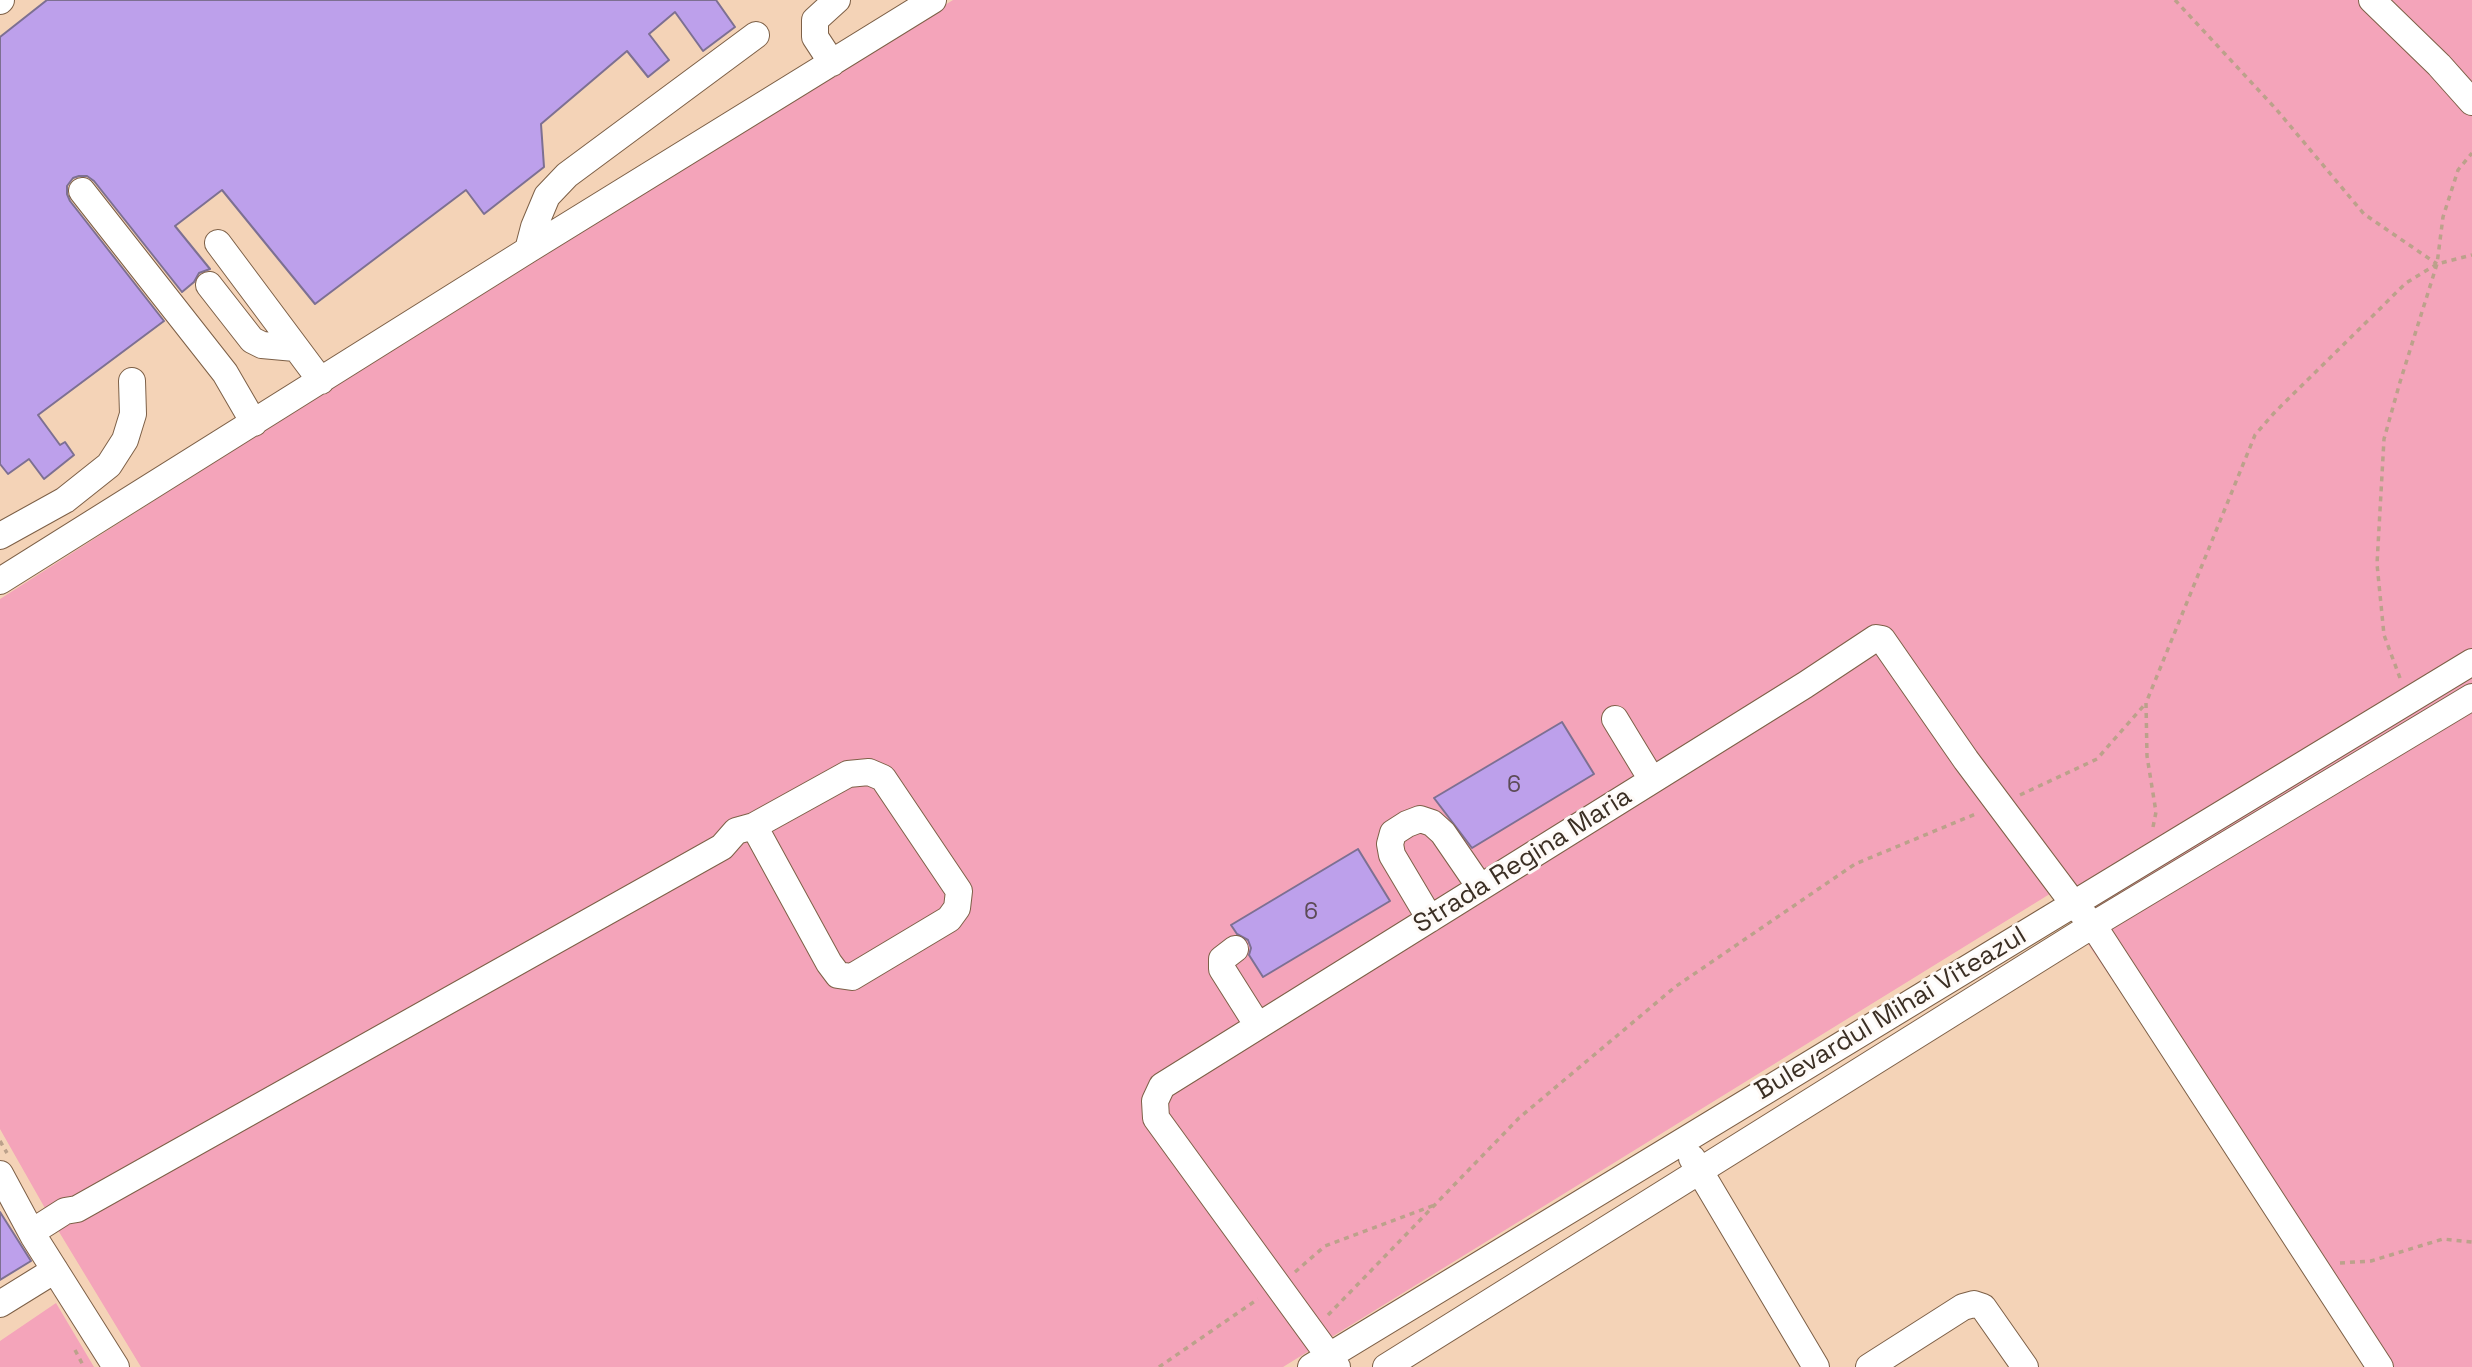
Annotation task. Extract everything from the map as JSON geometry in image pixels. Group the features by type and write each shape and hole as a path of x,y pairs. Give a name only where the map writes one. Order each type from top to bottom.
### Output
{"street":[{"path":"832,63 815,37 815,20 837,0"},
{"path":"0,581 932,0"},
{"path":"2372,0 2440,65 2472,102"},
{"path":"528,250 547,196 568,176 756,35"},
{"path":"82,191 225,373 254,423"},
{"path":"218,243 321,382"},
{"path":"209,285 252,341 262,345 295,348"},
{"path":"0,536 65,500 109,465 125,440 134,414 132,381"},
{"name":"Strada Regina Maria","path":"1311,1333 1156,1118 1155,1101 1162,1086 1876,638 1882,639 1999,804"},
{"name":"Bulevardul Mihai Viteazul","path":"1325,1363 1682,1141 2472,662"},
{"path":"2418,694 2446,713"},
{"name":"Bulevardul Mihai Viteazul","path":"1386,1367 2093,925 2472,697"},
{"path":"1615,719 1652,780"},
{"path":"32,1232 65,1211 77,1209 710,853 745,829 848,774 869,772 883,778 959,891 957,908 949,919 852,977 838,975 745,829"},
{"path":"1999,804 2073,903 2093,925 2380,1367"},
{"path":"1430,919 1392,855 1390,844 1394,833 1407,824 1420,819 1432,823 1443,833 1480,887"},
{"path":"1235,949 1222,959 1222,969 1258,1026"},
{"path":"1682,1141 1815,1367"},
{"path":"0,1174 54,1270 116,1367"},
{"path":"0,1304 54,1270"},
{"path":"1869,1367 1963,1307 1974,1304 1983,1307 2025,1367"},
{"path":"1311,1333 1325,1363"}],"path":[{"path":"2175,0 2276,109 2364,214 2438,264"},
{"path":"2418,694 2384,635 2376,564 2384,439 2438,264 2443,217 2458,170 2472,153"},
{"path":"1311,1333 1519,1118 1675,988 1855,864 1999,804 2097,759 2146,703 2255,435 2406,283 2438,264 2472,255"},
{"path":"2146,703 2147,756 2156,812 2146,860"},
{"path":"2314,1264 2371,1261 2442,1239 2472,1242"}],"shaded area":[{"path":"953,0 2472,0 2472,1367 2373,1367 2053,892 1283,1367 141,1367 0,1129 0,599 473,297"},
{"path":"56,1303 94,1367 0,1367 0,1341"}],"building":[{"path":"47,0 716,0 735,27 703,51 675,12 649,34 669,60 648,77 627,51 541,124 544,167 484,214 466,190 315,304 222,190 175,226 210,269 199,273 194,282 182,292 94,181 87,176 73,178 67,186 70,201 164,321 38,415 60,445 65,442 74,455 44,479 29,459 8,474 0,464 0,37"},
{"path":"1562,722 1594,774 1472,848 1434,798"},
{"path":"1358,849 1390,901 1263,977 1249,955 1251,948 1248,940 1237,934 1231,925"},
{"path":"0,1212 31,1261 0,1280"}]}
